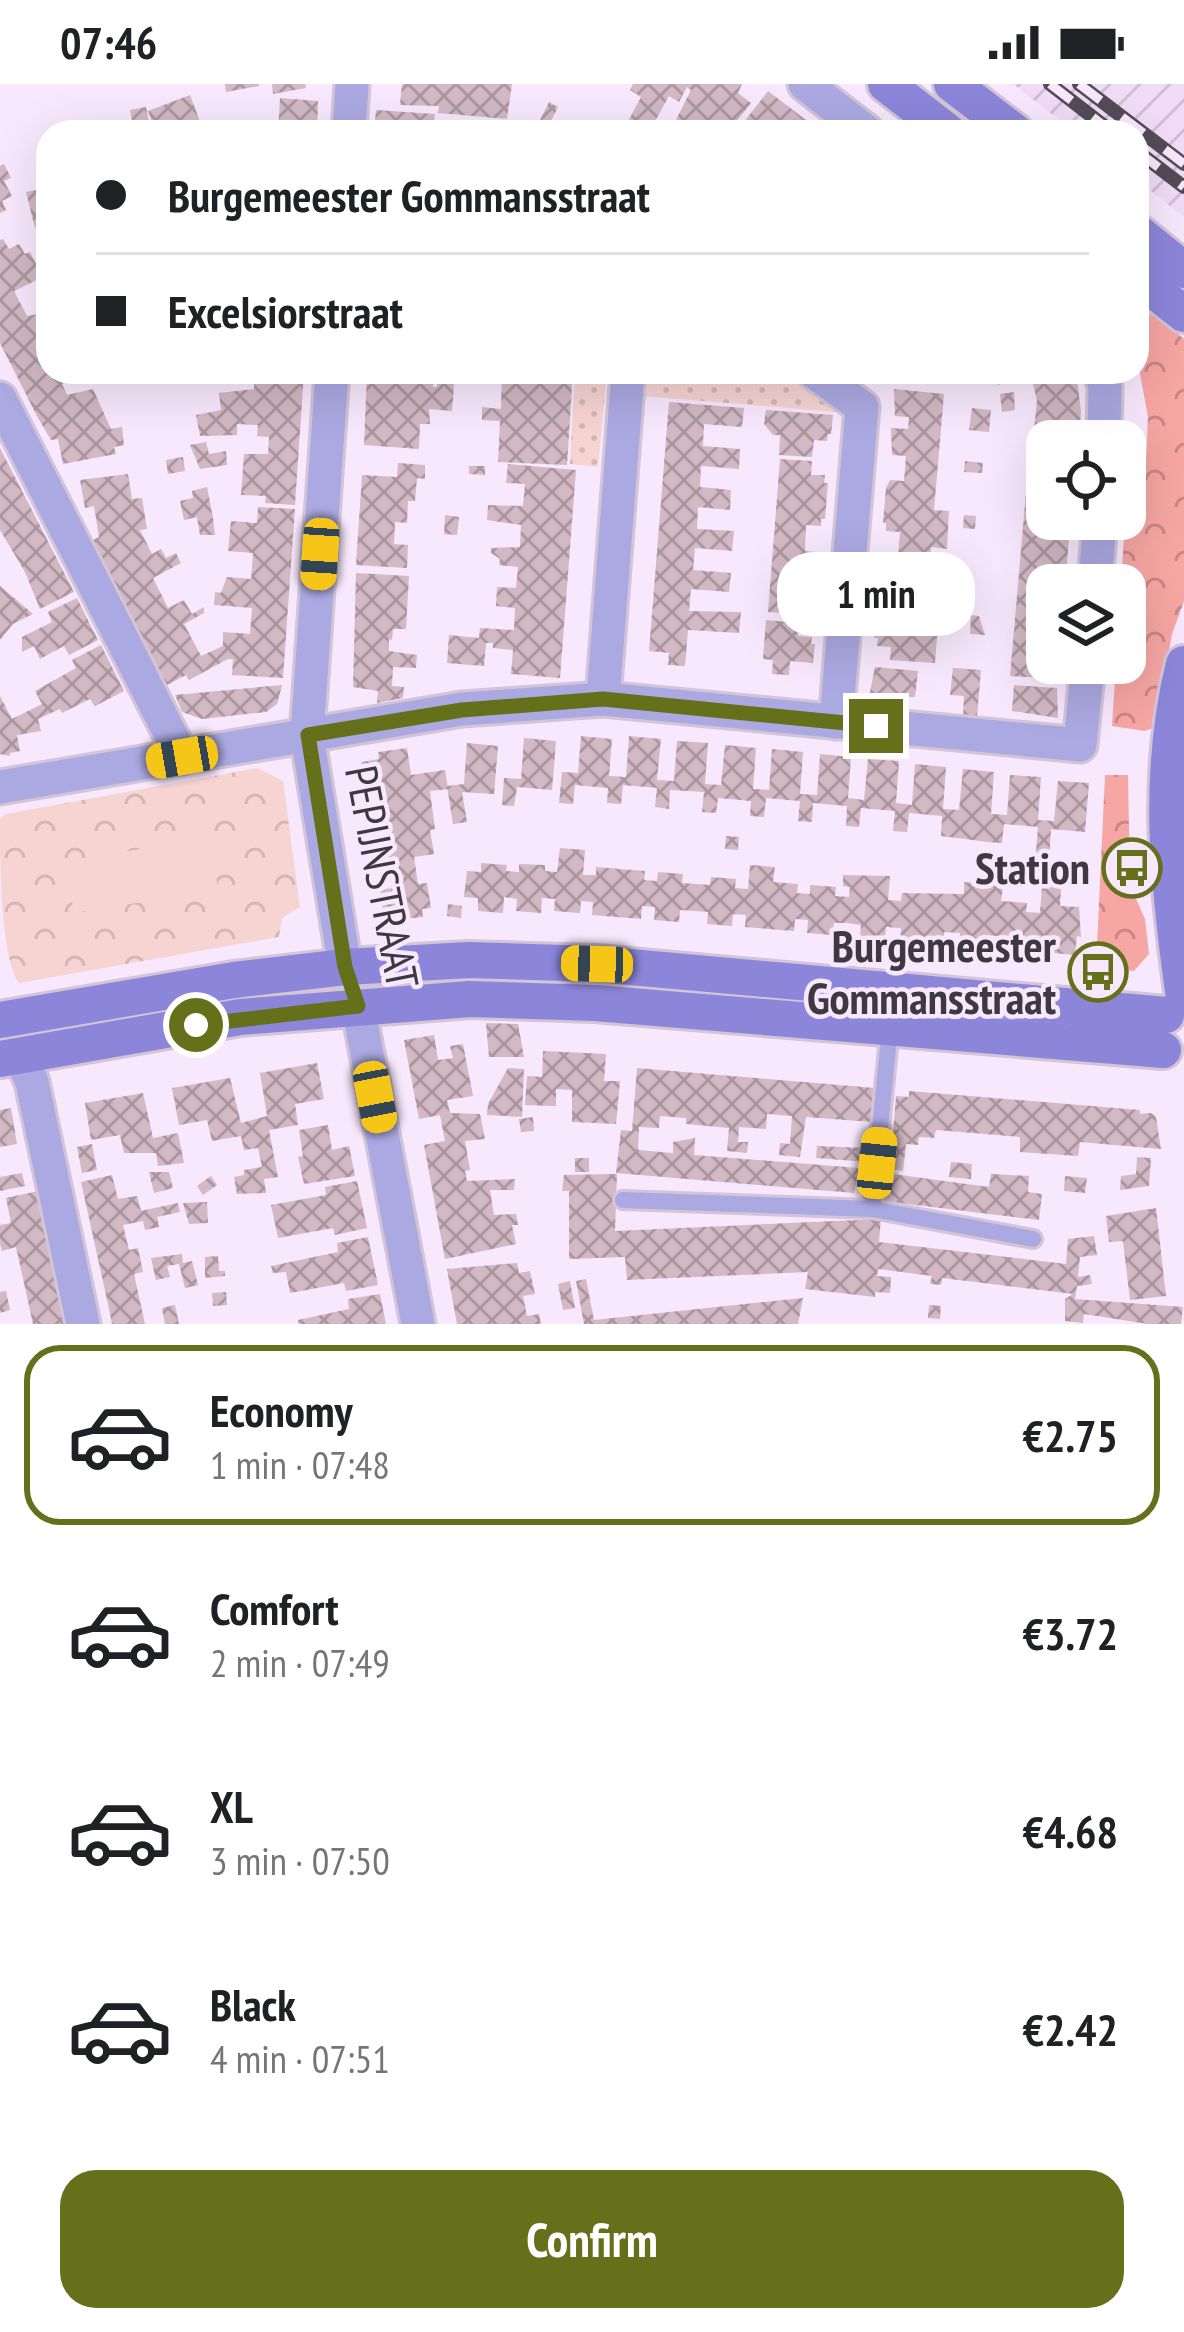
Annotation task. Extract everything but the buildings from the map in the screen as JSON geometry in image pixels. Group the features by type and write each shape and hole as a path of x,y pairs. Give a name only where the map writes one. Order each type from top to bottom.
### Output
{"street":[{"path":"350,120 352,84"},
{"path":"805,84 852,120"},
{"path":"886,84 932,120"},
{"path":"952,84 999,120"},
{"path":"1149,242 1184,270"},
{"path":"1149,287 1184,314"},
{"name":"PEPIJNSTRAAT","path":"331,384 308,735 345,967 358,1006 418,1324"},
{"path":"603,699 627,384"},
{"path":"830,384 862,407 836,722"},
{"path":"1105,384 1105,420"},
{"path":"0,399 182,757"},
{"path":"1176,1026 1166,844 1169,741 1183,671"},
{"path":"0,788 462,710 603,699 1081,745 1086,684"},
{"path":"5,1040 234,980 469,960 597,964 1176,1026"},
{"path":"5,1040 470,999 595,1003 890,1027 1176,1026"},
{"path":"5,1040 32,1082 83,1324"}],"lane":[{"path":"872,1209 890,1027"},
{"path":"623,1200 872,1209 1034,1239"}],"shaded area":[{"path":"1013,84 1184,84 1184,217 1149,189 1149,120 1060,120"}],"green space":[{"path":"1153,313 1184,339 1184,601 1172,634 1155,727 1145,731 1112,726 1115,684 1146,684 1146,564 1122,564 1124,540 1146,540 1148,417 1142,384 1149,384 1149,315"},
{"path":"574,384 606,384 598,467 570,464"},
{"path":"644,384 800,384 836,412 643,396"},
{"path":"257,768 283,781 300,907 282,918 279,937 19,983 5,930 0,819 6,814"},
{"path":"1105,775 1128,775 1130,885 1145,919 1149,954 1134,971 1096,968"},
{"path":"211,838 218,890 74,913 65,861"}],"railway":[{"path":"1050,84 1096,120"},
{"path":"1079,84 1126,120"},
{"path":"1149,137 1184,164"},
{"path":"1149,160 1184,187"}],"place":[{"name":"Station","path":"1132,868"},
{"name":"Burgemeester Gommansstraat","path":"1098,972"}],"route":[{"path":"196,1025 358,1006 345,967 308,735 462,710 603,699 876,726"}]}
